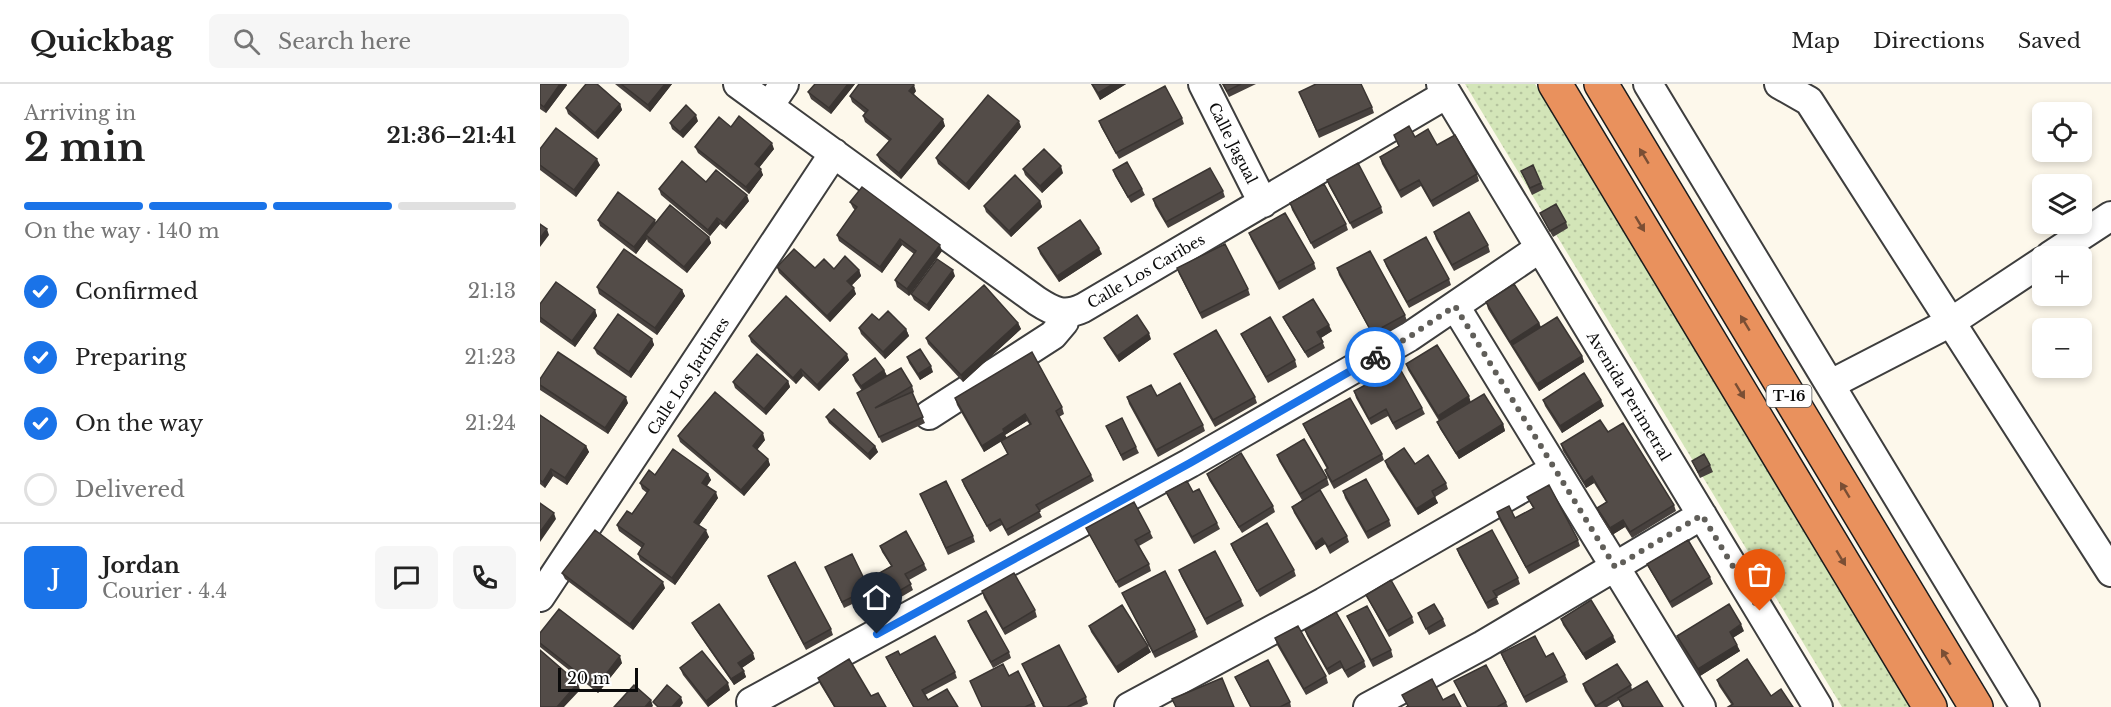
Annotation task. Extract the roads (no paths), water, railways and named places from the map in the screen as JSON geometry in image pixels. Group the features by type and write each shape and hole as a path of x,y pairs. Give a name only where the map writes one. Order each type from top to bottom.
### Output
{"highway":[{"name":"T-16","path":"1555,84 1930,707"},
{"name":"T-16","path":"1601,84 1976,707"}],"street":[{"path":"738,84 776,95 834,153 1037,301 1054,312 1065,314 1064,322 1053,335 929,415"},
{"name":"Calle Jagual","path":"1203,84 1263,203"},
{"path":"1648,84 2025,707"},
{"path":"1779,84 1809,101 2111,572"},
{"name":"Calle Los Caribes","path":"1065,314 1083,308 1263,203 1444,89"},
{"name":"Avenida Perimetral","path":"1444,89 1818,707"},
{"name":"Calle Los Jardines","path":"540,597 834,153"},
{"path":"2065,246 2111,216"},
{"path":"755,707 751,702 1190,463 1409,337 1540,249"},
{"path":"1831,384 1951,322 2032,268"},
{"path":"1455,306 1701,707"},
{"path":"1135,706 1324,602 1555,469"},
{"path":"1368,707 1483,645 1702,515"}]}
